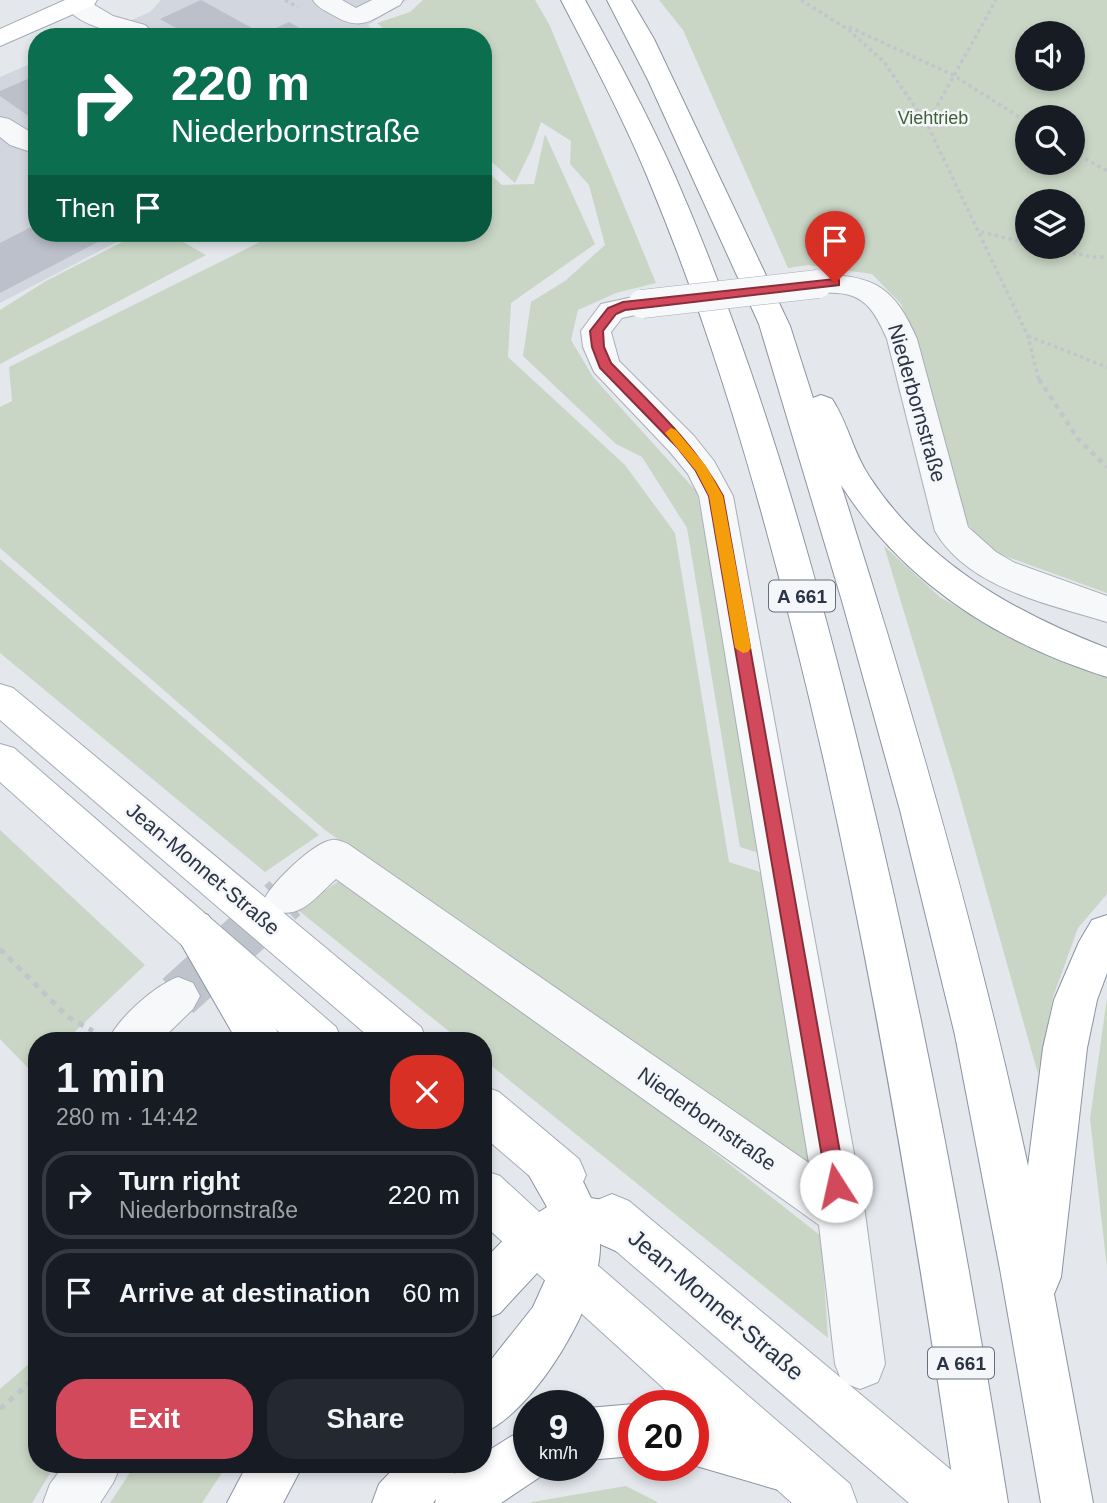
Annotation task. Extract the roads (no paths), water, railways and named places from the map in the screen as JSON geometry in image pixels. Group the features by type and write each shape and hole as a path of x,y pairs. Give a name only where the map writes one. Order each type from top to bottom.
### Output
{"main road":[{"name":"A 661","path":"573,0 638,124 726,338 761,444 817,652 874,886 911,1070 982,1503"},
{"name":"A 661","path":"619,0 677,109 720,210 774,324 877,656 940,883 998,1133 1067,1503"},
{"path":"0,38 80,2"},
{"path":"774,324 830,422 853,478 892,533 925,564 982,604 1050,641 1107,663"},
{"name":"Jean-Monnet-Straße","path":"0,698 394,1032"},
{"path":"0,760 310,1032"},
{"path":"193,928 256,1032"},
{"path":"1033,1311 1065,1051 1073,1009 1083,975 1107,933"},
{"name":"Jean-Monnet-Straße","path":"492,1115 949,1503"},
{"path":"541,1156 563,1188 555,1231 571,1274 831,1503"},
{"path":"492,1197 555,1231"},
{"path":"492,1288 555,1231 599,1221 634,1236"},
{"path":"492,1397 548,1332 561,1306 571,1274"},
{"path":"709,1444 792,1468"},
{"path":"461,1503 513,1465"},
{"path":"398,1503 425,1473"}],"lane":[{"path":"325,0 355,18 391,0"},
{"path":"80,2 104,21 129,28"},
{"name":"Niederbornstraße","path":"841,1213 716,496 702,469 682,444 605,365 598,347 596,331 612,311 642,304 818,284 856,284 882,299 894,317 953,531 962,544 981,560 1007,573 1107,609"},
{"name":"Niederbornstraße","path":"286,898 334,856 841,1213"},
{"path":"124,1032 178,996"},
{"path":"841,1213 860,1364"},
{"path":"69,1503 90,1473"}],"tunnel":[{"path":"178,996 285,898"}],"park label":[{"name":"Viehtrieb","path":"933,118"}]}
